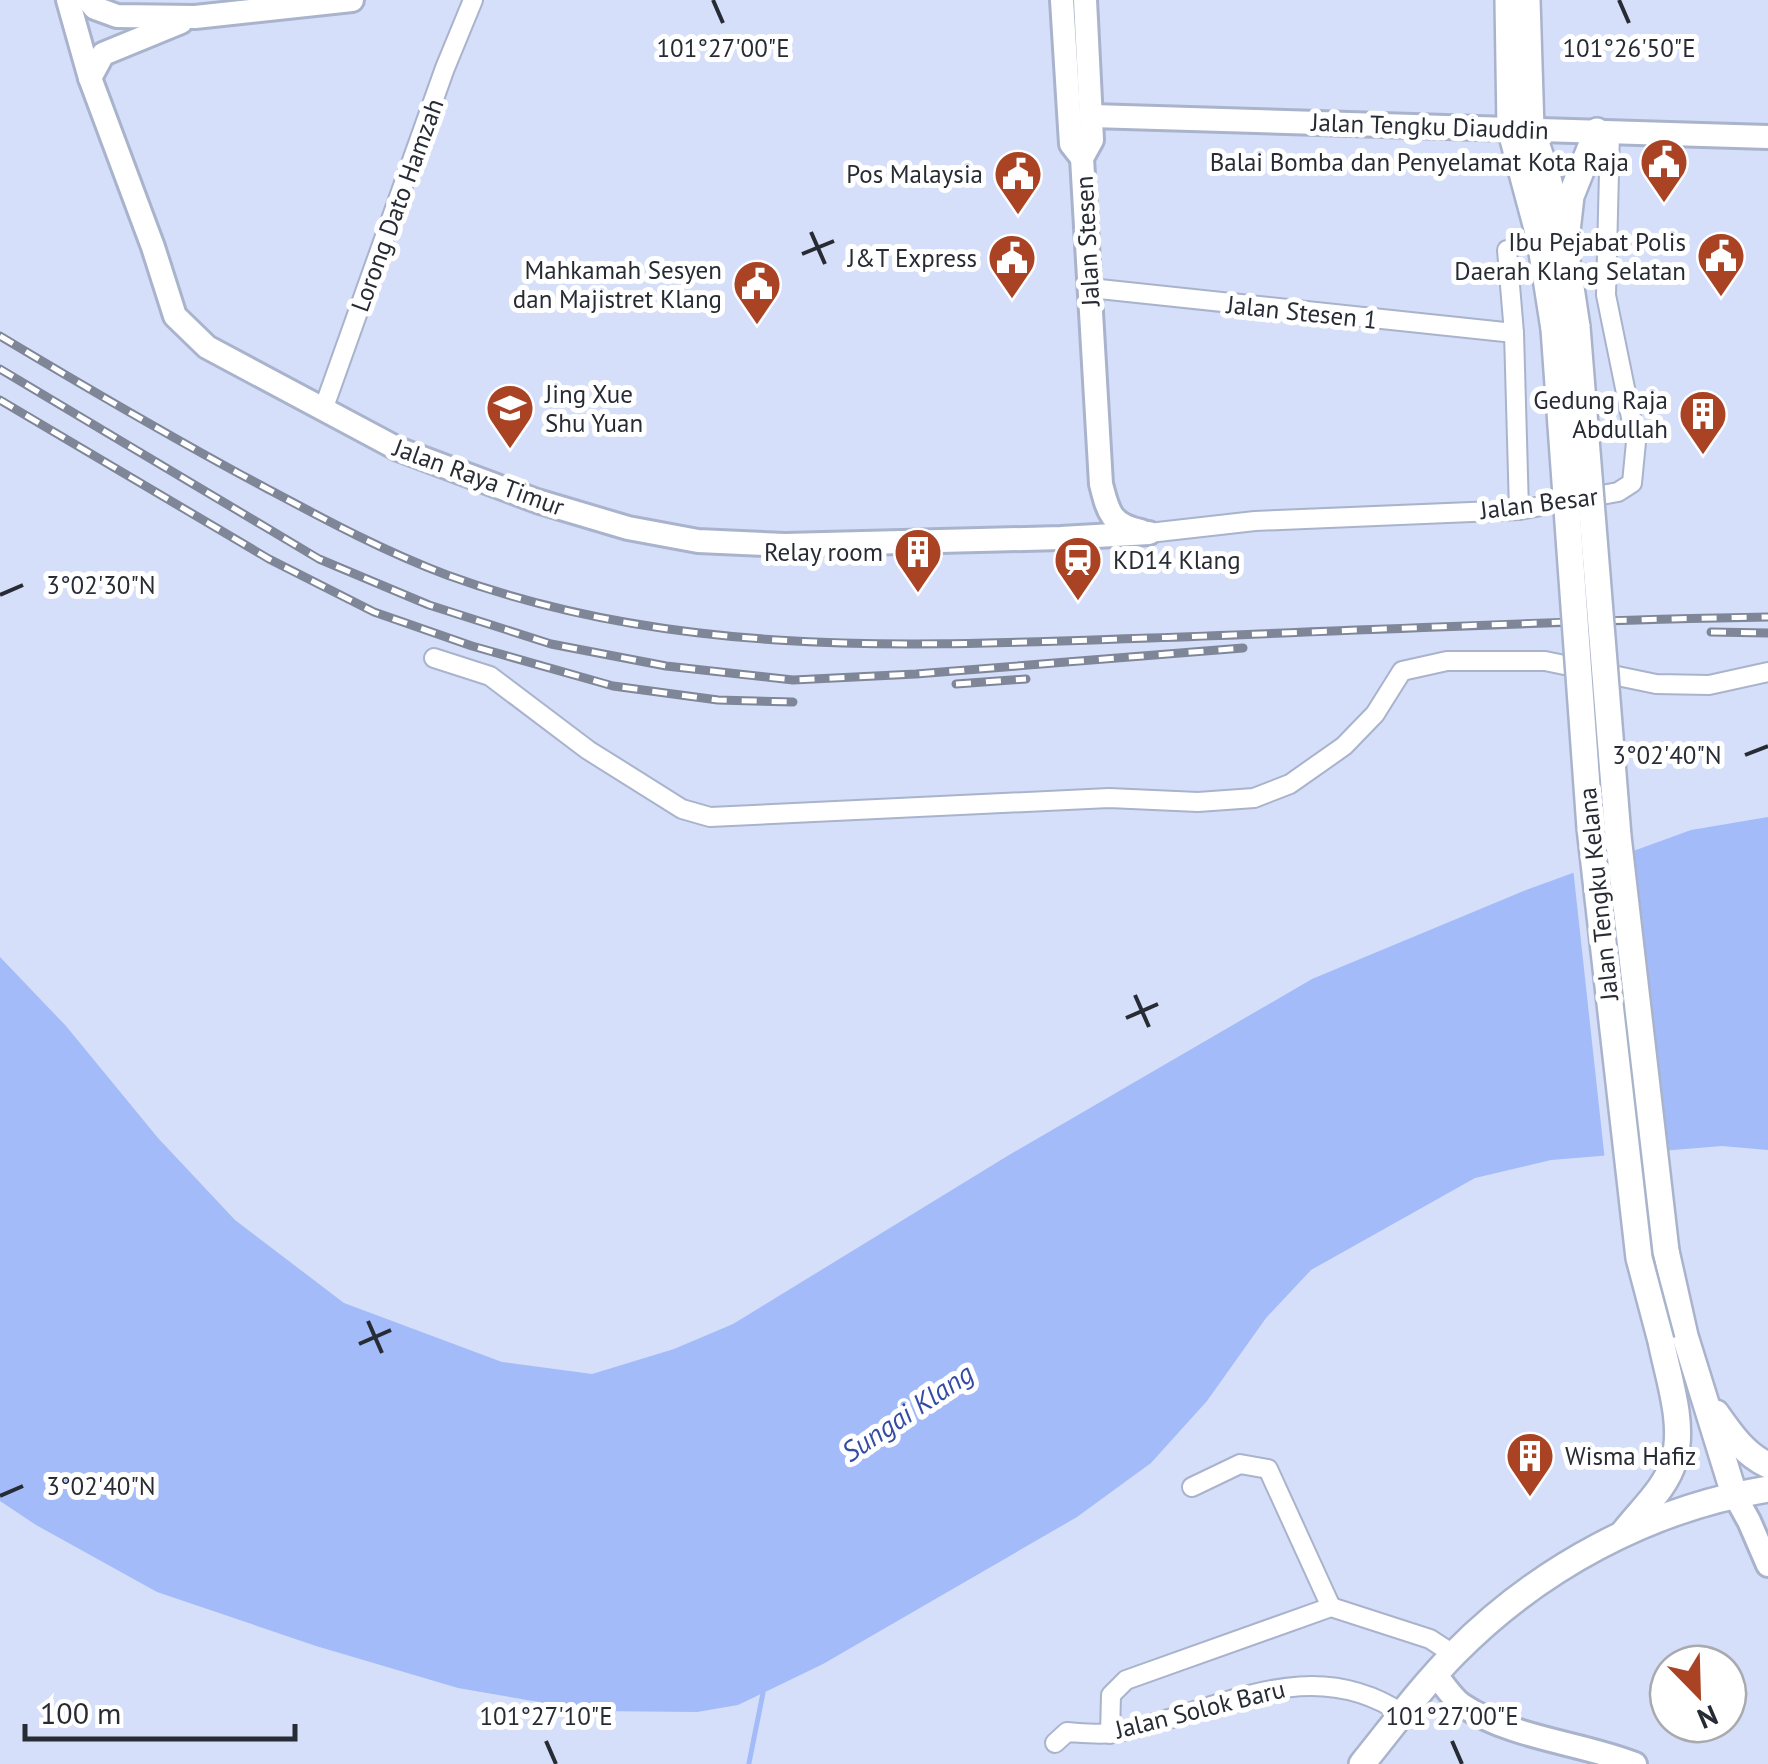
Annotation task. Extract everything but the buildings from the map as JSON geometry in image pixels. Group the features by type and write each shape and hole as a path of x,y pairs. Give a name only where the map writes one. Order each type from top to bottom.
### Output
{"highway":[{"name":"Jalan Tengku Kelana","path":"1508,0 1521,129 1540,240 1566,328"},
{"name":"Jalan Tengku Kelana","path":"1527,0 1521,129 1547,174 1564,248 1566,328 1673,1339 1677,1442 1674,1462 1656,1493 1624,1532"},
{"path":"1564,248 1571,196 1604,131"},
{"name":"Jalan Tengku Kelana","path":"1673,1339 1699,1383 1734,1494"},
{"path":"1699,1383 1736,1440 1768,1465"},
{"path":"1362,1764 1453,1654 1545,1578 1624,1532 1697,1504 1768,1489"}],"main road":[{"name":"Jalan Raya Timur","path":"68,0 90,78 154,247 175,316 208,348 398,449 537,501 628,528 742,545 1149,533"},
{"path":"88,0 95,8 117,16 195,17 352,0"},
{"path":"1062,0 1071,144 1082,158"},
{"name":"Jalan Stesen","path":"1085,0 1092,140 1082,158 1102,484 1108,514 1116,523 1149,533"},
{"path":"90,78 103,54 195,17"},
{"name":"Jalan Tengku Diauddin","path":"1092,116 1768,137"},
{"name":"Jalan Stesen","path":"1061,538 1090,524 1102,484"},
{"path":"1734,1494 1767,1558"},
{"path":"1436,1675 1459,1702 1484,1716 1516,1730 1578,1744 1635,1764"}],"street":[{"name":"Lorong Dato Hamzah","path":"322,410 473,0"},
{"name":"Jalan Besar","path":"1149,533 1256,521 1520,510 1618,492 1632,484 1636,442 1606,295 1604,131"},
{"path":"1507,250 1520,510"},
{"name":"Jalan Stesen 1","path":"1090,288 1514,333"},
{"path":"434,658 490,676 588,750 682,808 710,817 1109,798 1198,802 1254,798 1290,784 1344,746 1375,714 1402,671 1446,661 1545,661 1656,684 1709,685 1768,672"},
{"path":"1192,1487 1240,1464 1268,1469 1330,1608"},
{"path":"1110,1734 1110,1695 1126,1680 1330,1608 1430,1639 1453,1654"},
{"name":"Jalan Solok Baru","path":"1055,1744 1067,1732 1110,1734 1287,1685 1344,1686 1381,1699 1403,1714"}],"water":[{"name":"Sungai Klang","path":"1768,817 1768,1150 1722,1146 1551,1160 1475,1178 1311,1270 1266,1318 1207,1401 1151,1463 1077,1517 823,1664 738,1705 697,1712 591,1711 458,1688 316,1646 157,1592 0,1501 0,957 66,1026 158,1138 235,1220 344,1303 502,1362 592,1374 674,1349 733,1324 1009,1155 1312,979 1526,890 1691,830"}],"pier":[{"path":"1630,847 1668,1155 1605,1161 1573,868"}],"waterway":[{"path":"749,1763 763,1693"}],"railway":[{"path":"0,336 197,450 377,545 447,575 533,602 620,621 707,634 883,644 1768,617"},
{"path":"0,369 319,559 429,605 551,644 666,666 793,680 1243,648"},
{"path":"0,400 269,559 374,612 472,646 613,686 718,700 793,702"},
{"path":"1711,632 1768,633"},
{"path":"956,684 1026,679"}],"place":[{"name":"Balai Bomba dan Penyelamat Kota Raja","path":"1664,204"},
{"name":"Pos Malaysia","path":"1018,216"},
{"name":"Ibu Pejabat Polis Daerah Klang Selatan","path":"1721,298"},
{"name":"J&T Express","path":"1012,300"},
{"name":"Mahkamah Sesyen dan Majistret Klang","path":"757,326"},
{"name":"Jing Xue Shu Yuan","path":"510,450"},
{"name":"Gedung Raja Abdullah","path":"1703,456"},
{"name":"Relay room","path":"918,594"},
{"name":"KD14 Klang","path":"1078,602"},
{"name":"Wisma Hafiz","path":"1530,1498"}]}
